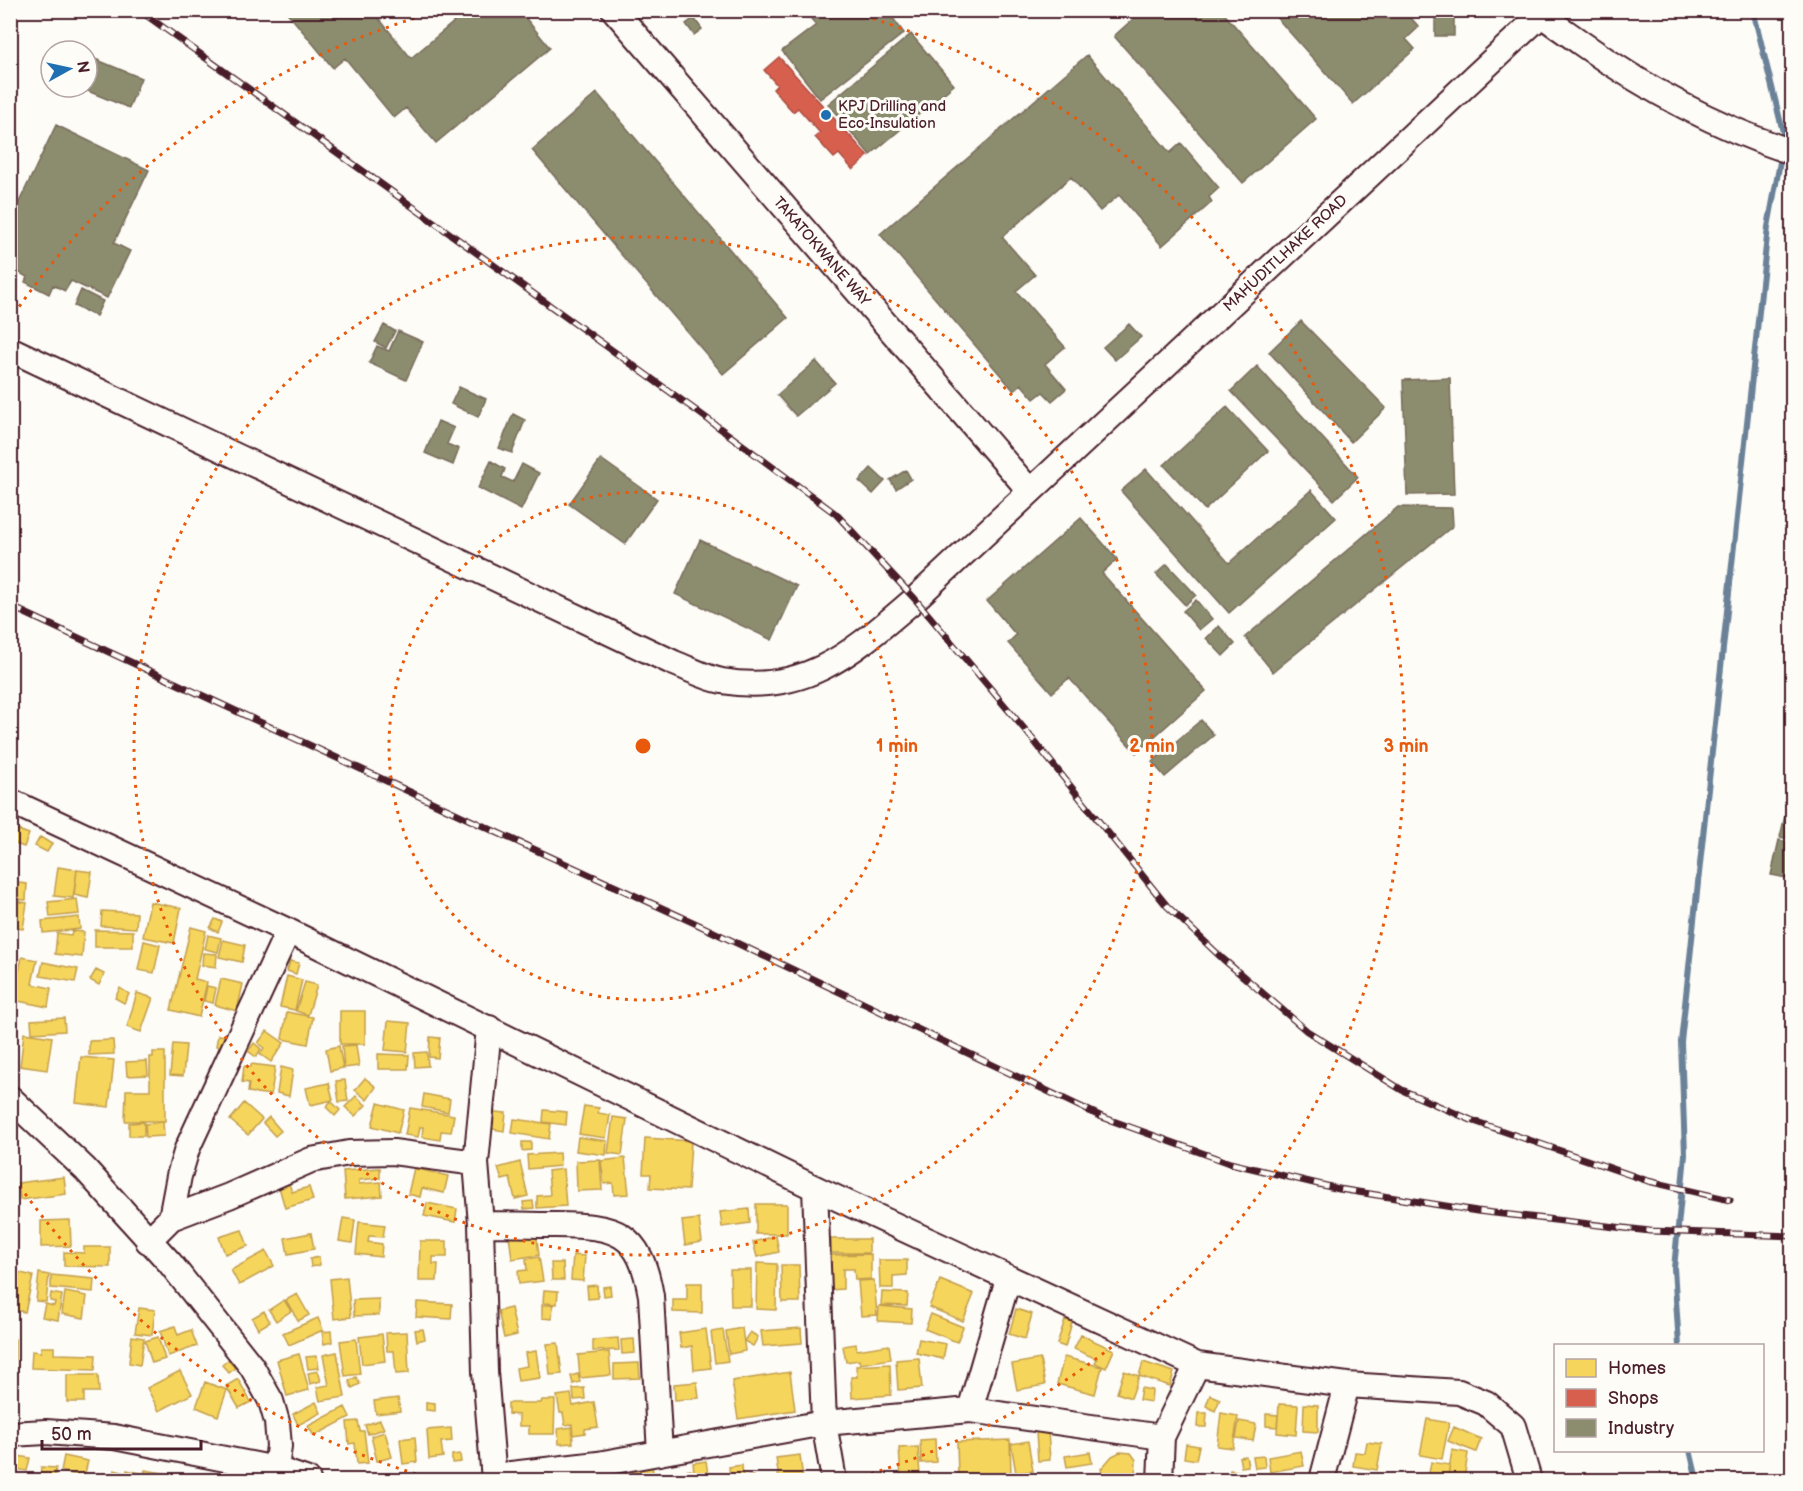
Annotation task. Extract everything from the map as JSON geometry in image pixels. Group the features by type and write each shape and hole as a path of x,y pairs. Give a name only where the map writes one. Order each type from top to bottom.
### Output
{"street":[{"name":"TAKATOKWANE WAY","path":"614,10 1030,491"},
{"name":"MAHUDITLHAKE ROAD","path":"10,349 674,663 721,681 763,685 805,676 841,660 915,599 1539,13"},
{"path":"1539,13 1619,70 1691,111 1781,148"},
{"path":"10,801 288,931 815,1188 1197,1365 1347,1385 1459,1392 1486,1403 1512,1426 1529,1480"},
{"path":"171,1218 187,1149 288,931"},
{"path":"489,1028 476,1163 481,1224 485,1372 494,1478 598,1464 824,1423 970,1410 1162,1437"},
{"path":"10,1098 85,1169 170,1263 262,1382 277,1422 279,1446 276,1469"},
{"path":"148,1241 171,1218 229,1196 297,1165 332,1156 368,1151 393,1152 476,1163"},
{"path":"815,1188 824,1423 834,1480"},
{"path":"481,1224 593,1226 613,1230 633,1247 646,1272 651,1296 660,1453"},
{"path":"970,1410 1008,1279"},
{"path":"1160,1480 1162,1437 1197,1365"},
{"path":"1322,1480 1347,1385"},
{"path":"10,1434 46,1432 114,1437 224,1471 276,1469 308,1480"}],"building: Homes":[{"path":"10,827 29,834 24,847 13,843 10,848"},
{"path":"40,837 52,844 47,852 35,846"},
{"path":"58,867 77,870 73,898 54,896"},
{"path":"77,870 92,872 88,898 74,895"},
{"path":"10,882 27,884 26,900 10,899"},
{"path":"77,899 79,914 50,917 48,902"},
{"path":"14,901 27,903 23,929 10,927"},
{"path":"150,902 181,908 174,943 143,937"},
{"path":"102,911 137,913 136,928 101,926"},
{"path":"79,917 80,929 43,933 42,921"},
{"path":"215,919 222,922 218,932 210,928"},
{"path":"191,927 206,931 195,979 207,982 199,1017 171,1010"},
{"path":"95,930 133,931 133,947 95,947"},
{"path":"72,931 84,932 82,957 55,954 57,933 71,935"},
{"path":"208,935 221,938 218,952 205,949"},
{"path":"223,940 245,945 242,962 219,957"},
{"path":"144,941 160,945 154,973 138,970"},
{"path":"203,953 217,954 216,967 202,965"},
{"path":"22,957 37,960 32,984 51,988 48,1007 13,1000"},
{"path":"290,961 299,963 296,974 287,971"},
{"path":"43,962 78,969 75,982 40,976"},
{"path":"96,970 104,974 99,985 90,980"},
{"path":"287,976 302,980 295,1010 280,1007"},
{"path":"221,979 243,984 237,1011 215,1005"},
{"path":"305,982 317,985 308,1015 296,1011"},
{"path":"207,986 216,988 213,1003 204,1001"},
{"path":"120,988 129,994 124,1003 115,998"},
{"path":"137,993 153,998 141,1032 127,1027"},
{"path":"340,1011 365,1011 365,1044 340,1044"},
{"path":"287,1012 313,1017 308,1044 282,1039"},
{"path":"64,1018 65,1031 32,1033 31,1020"},
{"path":"388,1021 410,1023 407,1052 385,1050"},
{"path":"267,1031 284,1043 271,1062 260,1054 264,1048 258,1043"},
{"path":"24,1033 52,1037 47,1070 20,1066"},
{"path":"218,1035 227,1036 225,1048 216,1046"},
{"path":"430,1037 440,1038 438,1058 429,1057"},
{"path":"113,1040 114,1054 89,1055 89,1041"},
{"path":"254,1043 261,1049 256,1057 248,1051"},
{"path":"173,1044 186,1045 183,1076 170,1075"},
{"path":"356,1045 359,1066 344,1068 342,1046"},
{"path":"339,1046 343,1068 330,1071 326,1049"},
{"path":"153,1052 165,1052 165,1121 125,1121 126,1090 150,1090 150,1057 153,1057"},
{"path":"427,1052 428,1066 415,1067 414,1053"},
{"path":"378,1054 409,1055 408,1069 378,1069"},
{"path":"81,1057 114,1060 109,1107 76,1103"},
{"path":"147,1061 148,1075 127,1076 126,1062"},
{"path":"251,1064 275,1067 271,1095 248,1092 249,1083 242,1082 244,1066 251,1067"},
{"path":"281,1067 293,1070 289,1096 277,1093"},
{"path":"365,1078 376,1087 367,1100 355,1090"},
{"path":"345,1080 348,1101 339,1102 336,1081"},
{"path":"329,1083 333,1100 310,1105 306,1088"},
{"path":"424,1094 450,1099 448,1112 422,1107"},
{"path":"356,1096 366,1105 355,1116 345,1107"},
{"path":"331,1101 340,1110 335,1116 326,1107"},
{"path":"244,1103 262,1119 248,1135 230,1120"},
{"path":"378,1103 404,1110 398,1133 372,1126"},
{"path":"584,1106 599,1108 598,1113 610,1115 606,1138 579,1134"},
{"path":"410,1108 454,1115 451,1132 441,1131 440,1140 422,1137 423,1127 420,1127 418,1137 405,1135"},
{"path":"544,1110 567,1112 566,1125 543,1122"},
{"path":"494,1112 506,1113 504,1131 492,1129"},
{"path":"269,1117 281,1131 275,1136 263,1123"},
{"path":"613,1117 627,1119 622,1155 608,1153"},
{"path":"514,1119 551,1124 549,1139 512,1133"},
{"path":"144,1122 144,1136 129,1136 129,1123"},
{"path":"163,1122 164,1136 146,1137 145,1124"},
{"path":"578,1137 607,1141 606,1155 576,1151"},
{"path":"645,1138 691,1141 688,1190 650,1188 651,1174 643,1174"},
{"path":"522,1142 531,1142 531,1150 522,1151"},
{"path":"559,1153 560,1166 528,1169 527,1155"},
{"path":"625,1158 629,1194 614,1195 613,1183 604,1184 601,1161"},
{"path":"600,1160 602,1190 577,1191 576,1161"},
{"path":"520,1162 528,1196 515,1199 510,1178 502,1180 498,1168"},
{"path":"380,1168 380,1178 359,1180 359,1184 381,1182 382,1196 345,1199 343,1171"},
{"path":"414,1168 448,1176 444,1193 422,1188 420,1197 408,1194"},
{"path":"563,1169 566,1206 537,1208 537,1196 550,1195 548,1171"},
{"path":"64,1177 66,1194 20,1200 18,1183"},
{"path":"289,1184 292,1192 309,1187 313,1200 285,1208 279,1187"},
{"path":"533,1201 534,1208 524,1209 523,1202"},
{"path":"427,1203 457,1209 455,1222 424,1216"},
{"path":"756,1204 787,1204 787,1234 756,1234"},
{"path":"749,1209 750,1223 722,1227 720,1212"},
{"path":"343,1218 355,1220 352,1243 339,1241"},
{"path":"699,1219 702,1242 685,1245 682,1221"},
{"path":"70,1220 71,1246 41,1247 41,1221"},
{"path":"359,1222 385,1225 383,1237 369,1236 368,1242 382,1244 381,1257 356,1254"},
{"path":"242,1230 248,1246 225,1254 219,1237"},
{"path":"536,1231 539,1255 512,1259 509,1235"},
{"path":"311,1233 314,1249 288,1254 285,1238"},
{"path":"776,1236 779,1252 757,1257 753,1242"},
{"path":"831,1239 869,1239 869,1253 831,1253"},
{"path":"420,1241 447,1241 447,1257 433,1257 433,1264 438,1264 437,1281 419,1281"},
{"path":"84,1247 110,1247 110,1267 64,1266 64,1252 84,1253"},
{"path":"266,1251 274,1266 239,1285 231,1270"},
{"path":"871,1254 871,1279 855,1280 854,1269 843,1269 843,1289 830,1290 830,1255"},
{"path":"573,1255 585,1256 583,1281 571,1280"},
{"path":"319,1257 320,1265 311,1267 310,1259"},
{"path":"539,1257 543,1281 519,1284 518,1271 527,1270 526,1259"},
{"path":"879,1260 907,1260 907,1275 893,1276 893,1288 880,1288"},
{"path":"551,1263 563,1263 564,1280 552,1280"},
{"path":"757,1263 777,1264 776,1310 756,1309"},
{"path":"781,1265 799,1265 800,1302 782,1302"},
{"path":"730,1270 751,1270 751,1306 731,1306"},
{"path":"17,1272 33,1276 25,1312 10,1309"},
{"path":"39,1273 49,1275 46,1302 36,1301"},
{"path":"51,1275 94,1279 93,1292 51,1288"},
{"path":"347,1277 351,1317 334,1319 330,1279"},
{"path":"874,1280 877,1315 861,1316 858,1281"},
{"path":"940,1280 974,1294 963,1321 929,1307"},
{"path":"687,1283 702,1283 702,1313 673,1312 673,1300 687,1300"},
{"path":"597,1285 598,1298 588,1299 587,1286"},
{"path":"610,1286 611,1295 604,1296 603,1287"},
{"path":"544,1290 558,1291 557,1304 543,1303"},
{"path":"65,1292 87,1296 84,1318 62,1314"},
{"path":"882,1292 908,1293 907,1306 881,1305"},
{"path":"51,1293 62,1295 58,1320 42,1317 45,1304 54,1306 55,1302 50,1301"},
{"path":"297,1294 309,1315 298,1321 286,1300"},
{"path":"379,1299 379,1315 354,1316 353,1300"},
{"path":"284,1300 291,1311 276,1321 269,1310"},
{"path":"417,1302 452,1304 451,1319 416,1317"},
{"path":"542,1305 553,1305 552,1319 542,1318"},
{"path":"879,1306 912,1309 911,1323 878,1321"},
{"path":"139,1308 155,1310 152,1335 135,1333"},
{"path":"511,1308 517,1335 504,1338 498,1311"},
{"path":"1016,1309 1032,1314 1025,1339 1009,1334"},
{"path":"264,1311 270,1322 258,1329 252,1318"},
{"path":"931,1314 963,1327 957,1342 925,1329"},
{"path":"318,1318 323,1330 289,1345 283,1333"},
{"path":"1065,1320 1072,1322 1065,1347 1057,1344"},
{"path":"175,1326 178,1335 191,1330 197,1346 168,1356 160,1331"},
{"path":"742,1328 745,1351 729,1354 726,1331"},
{"path":"801,1328 802,1343 763,1346 761,1331"},
{"path":"423,1329 425,1339 417,1341 415,1330"},
{"path":"706,1329 711,1368 694,1370 692,1346 681,1348 679,1333"},
{"path":"723,1330 728,1361 715,1363 711,1332"},
{"path":"331,1331 332,1342 324,1344 322,1332"},
{"path":"407,1332 409,1373 396,1374 394,1351 387,1351 386,1333"},
{"path":"750,1332 758,1337 753,1346 744,1341"},
{"path":"382,1334 385,1361 362,1364 359,1337"},
{"path":"1081,1335 1114,1350 1106,1368 1095,1363 1097,1359 1074,1349"},
{"path":"132,1336 144,1338 140,1365 129,1363"},
{"path":"158,1337 165,1359 152,1363 145,1341"},
{"path":"618,1338 619,1350 593,1351 593,1340"},
{"path":"10,1339 15,1339 15,1397 10,1397"},
{"path":"356,1339 360,1374 345,1376 340,1341"},
{"path":"634,1339 635,1353 622,1354 621,1340"},
{"path":"919,1339 946,1344 943,1359 916,1353"},
{"path":"558,1343 562,1374 550,1375 547,1344"},
{"path":"856,1344 857,1350 889,1345 891,1359 860,1364 859,1360 846,1362 843,1346"},
{"path":"41,1347 54,1347 54,1354 96,1355 95,1370 31,1368 32,1351 41,1352"},
{"path":"536,1351 540,1378 518,1381 516,1368 527,1366 525,1353"},
{"path":"337,1352 345,1397 320,1401 317,1387 329,1385 323,1355"},
{"path":"609,1352 611,1375 580,1378 578,1355"},
{"path":"299,1354 309,1390 287,1396 277,1360"},
{"path":"317,1356 319,1368 308,1369 306,1357"},
{"path":"1064,1357 1102,1367 1095,1394 1057,1384"},
{"path":"919,1358 922,1388 898,1390 896,1360"},
{"path":"1040,1359 1045,1385 1017,1390 1012,1364"},
{"path":"228,1360 235,1368 229,1373 222,1365"},
{"path":"1143,1362 1174,1372 1170,1386 1139,1376"},
{"path":"639,1363 640,1378 614,1379 614,1364"},
{"path":"890,1364 891,1395 852,1398 851,1377 857,1377 856,1366"},
{"path":"180,1371 192,1394 159,1411 147,1388"},
{"path":"318,1371 321,1381 310,1384 308,1373"},
{"path":"1124,1371 1139,1376 1131,1398 1117,1393"},
{"path":"790,1372 795,1410 738,1419 732,1381"},
{"path":"578,1374 580,1382 573,1384 571,1376"},
{"path":"67,1375 98,1375 99,1392 84,1392 84,1402 67,1402"},
{"path":"356,1377 360,1384 352,1388 349,1381"},
{"path":"238,1379 251,1402 239,1408 226,1386"},
{"path":"205,1382 227,1390 218,1416 196,1407"},
{"path":"697,1382 699,1398 675,1400 674,1384"},
{"path":"584,1388 585,1399 574,1400 573,1389"},
{"path":"1141,1388 1152,1390 1151,1402 1139,1400"},
{"path":"571,1394 573,1406 594,1402 598,1427 585,1429 585,1433 573,1435 572,1424 565,1425 563,1413 560,1413 557,1396"},
{"path":"1210,1395 1220,1399 1215,1411 1206,1406"},
{"path":"398,1398 400,1411 376,1414 374,1401"},
{"path":"542,1400 555,1400 554,1434 529,1434 529,1426 519,1426 519,1415 508,1414 508,1403 541,1403"},
{"path":"316,1402 321,1413 298,1425 293,1414"},
{"path":"426,1402 435,1403 435,1411 426,1410"},
{"path":"1279,1404 1298,1405 1296,1435 1277,1433"},
{"path":"1304,1404 1318,1405 1318,1432 1303,1431"},
{"path":"345,1407 350,1417 314,1436 308,1426"},
{"path":"1198,1413 1207,1413 1206,1427 1197,1427"},
{"path":"1221,1413 1238,1416 1233,1448 1217,1446"},
{"path":"1266,1414 1278,1415 1277,1427 1266,1426"},
{"path":"1427,1419 1449,1423 1442,1459 1420,1455"},
{"path":"380,1420 384,1429 368,1434 365,1425"},
{"path":"358,1421 360,1431 364,1431 368,1463 357,1464 355,1443 349,1444 347,1422"},
{"path":"1239,1421 1256,1424 1253,1441 1236,1438"},
{"path":"572,1427 573,1443 559,1444 558,1429"},
{"path":"1454,1427 1481,1439 1476,1452 1448,1441"},
{"path":"451,1428 452,1441 441,1442 443,1457 429,1459 427,1430"},
{"path":"1048,1431 1050,1460 1038,1461 1036,1432"},
{"path":"385,1432 392,1457 377,1461 371,1436"},
{"path":"415,1437 417,1462 403,1464 400,1439"},
{"path":"935,1439 936,1462 921,1463 920,1440"},
{"path":"1010,1440 1011,1475 958,1476 957,1442"},
{"path":"1028,1441 1033,1471 1016,1473 1011,1444"},
{"path":"1367,1442 1382,1444 1377,1470 1353,1466 1355,1452 1365,1453"},
{"path":"1186,1444 1199,1446 1196,1460 1184,1458"},
{"path":"918,1447 920,1476 901,1478 899,1448"},
{"path":"1452,1450 1468,1453 1464,1479 1448,1477"},
{"path":"1301,1451 1304,1466 1270,1472 1268,1457"},
{"path":"1090,1452 1092,1463 1067,1467 1065,1456"},
{"path":"1120,1452 1131,1453 1136,1460 1135,1478 1133,1480 1104,1480 1101,1469 1112,1456"},
{"path":"460,1454 461,1462 452,1463 452,1455"},
{"path":"800,1455 803,1480 779,1480 776,1458"},
{"path":"18,1456 30,1458 27,1471 15,1469"},
{"path":"64,1456 88,1461 84,1477 61,1471"},
{"path":"1246,1456 1248,1466 1241,1467 1239,1457"},
{"path":"1264,1456 1265,1467 1255,1468 1253,1457"},
{"path":"706,1461 709,1480 695,1480 693,1463"},
{"path":"1431,1462 1450,1465 1447,1480 1428,1479"},
{"path":"652,1465 654,1480 634,1480 632,1468"},
{"path":"742,1465 743,1477 753,1476 754,1480 730,1480 729,1467"},
{"path":"41,1467 56,1468 54,1480 40,1480"},
{"path":"114,1470 123,1472 121,1480 112,1480"},
{"path":"127,1470 140,1473 138,1480 124,1480"},
{"path":"145,1470 175,1475 174,1480 143,1480"},
{"path":"629,1470 630,1480 621,1480 620,1472"},
{"path":"691,1470 692,1480 672,1480 685,1478 684,1471"},
{"path":"1230,1470 1249,1473 1248,1480 1229,1480"},
{"path":"1351,1472 1380,1476 1380,1480 1350,1480"},
{"path":"1093,1474 1095,1480 1068,1480"},
{"path":"1251,1474 1263,1476 1263,1480 1250,1480"},
{"path":"1198,1478 1198,1480 1174,1480 1174,1479"}],"building: Shops":[{"path":"779,57 868,156 853,170 839,154 834,158 815,137 820,133 798,108 793,112 773,89 777,85 764,70"}],"building: Industry":[{"path":"285,10 372,10 411,58 468,10 519,10 550,48 436,143 406,108 394,118 345,58 333,68"},
{"path":"814,10 887,10 904,33 820,99 782,51 816,25 808,15"},
{"path":"1143,10 1221,10 1316,119 1243,183 1114,36"},
{"path":"1270,10 1404,10 1419,27 1406,39 1415,49 1353,104"},
{"path":"1435,10 1454,10 1454,36 1435,36"},
{"path":"694,18 702,29 694,35 686,24"},
{"path":"911,34 954,85 870,155 828,104"},
{"path":"1087,55 1170,153 1181,143 1219,188 1209,197 1212,202 1162,246 1119,195 1100,211 1071,177 1002,237 1035,275 1016,291 1065,347 1045,364 1066,389 1052,401 1043,392 1034,399 1021,384 1014,391 880,234"},
{"path":"99,61 141,78 129,108 99,96"},
{"path":"597,93 788,318 723,374 532,150"},
{"path":"56,125 149,170 114,243 130,251 107,298 71,281 65,291 53,285 49,294 25,282 27,277 10,267 12,257 10,256 10,221"},
{"path":"81,290 103,301 96,316 74,306"},
{"path":"1301,321 1386,408 1351,442 1269,352"},
{"path":"1129,324 1141,337 1115,360 1103,347"},
{"path":"384,325 395,331 386,348 375,342"},
{"path":"398,331 423,342 406,380 369,363 377,346 389,351"},
{"path":"816,361 835,383 796,416 777,395"},
{"path":"1257,366 1358,477 1334,500 1231,391"},
{"path":"1450,378 1454,494 1407,495 1403,380"},
{"path":"459,387 486,399 478,417 451,404"},
{"path":"1227,407 1268,451 1205,510 1164,465"},
{"path":"513,414 525,420 512,453 499,448"},
{"path":"438,421 454,428 447,444 459,449 453,465 425,453"},
{"path":"601,459 657,499 625,544 569,504"},
{"path":"491,461 505,469 502,477 513,482 522,464 539,473 521,510 478,488"},
{"path":"871,468 885,481 873,494 859,481"},
{"path":"1146,469 1229,563 1311,490 1336,518 1229,613 1121,491"},
{"path":"906,470 911,479 896,489 890,480"},
{"path":"1398,507 1452,508 1453,526 1273,672 1245,637"},
{"path":"1081,518 1117,559 1102,573 1206,691 1136,753 1069,678 1052,693 1008,643 1016,635 987,601"},
{"path":"700,540 797,586 772,640 675,594"},
{"path":"1167,564 1196,595 1185,605 1156,574"},
{"path":"1196,600 1212,619 1199,630 1183,611"},
{"path":"1219,626 1235,644 1223,656 1206,638"},
{"path":"1201,720 1214,735 1165,777 1152,762"},
{"path":"1792,786 1792,840 1780,837"},
{"path":"1779,840 1792,843 1792,879 1771,875"}],"waterway":[{"path":"1753,10 1783,132"},
{"path":"1679,1344 1674,1268 1685,1155 1681,1042 1768,227 1780,162"},
{"path":"1690,1452 1697,1480"}],"railway":[{"path":"139,10 836,514 915,599 1026,731 1167,906 1223,959 1307,1031 1402,1090 1471,1120 1648,1181 1730,1200"},
{"path":"10,606 699,925 1102,1117 1230,1163 1339,1189 1477,1211 1650,1231 1792,1236"}],"place":[{"name":"KPJ Drilling and Eco-Insulation","path":"826,115"}]}
